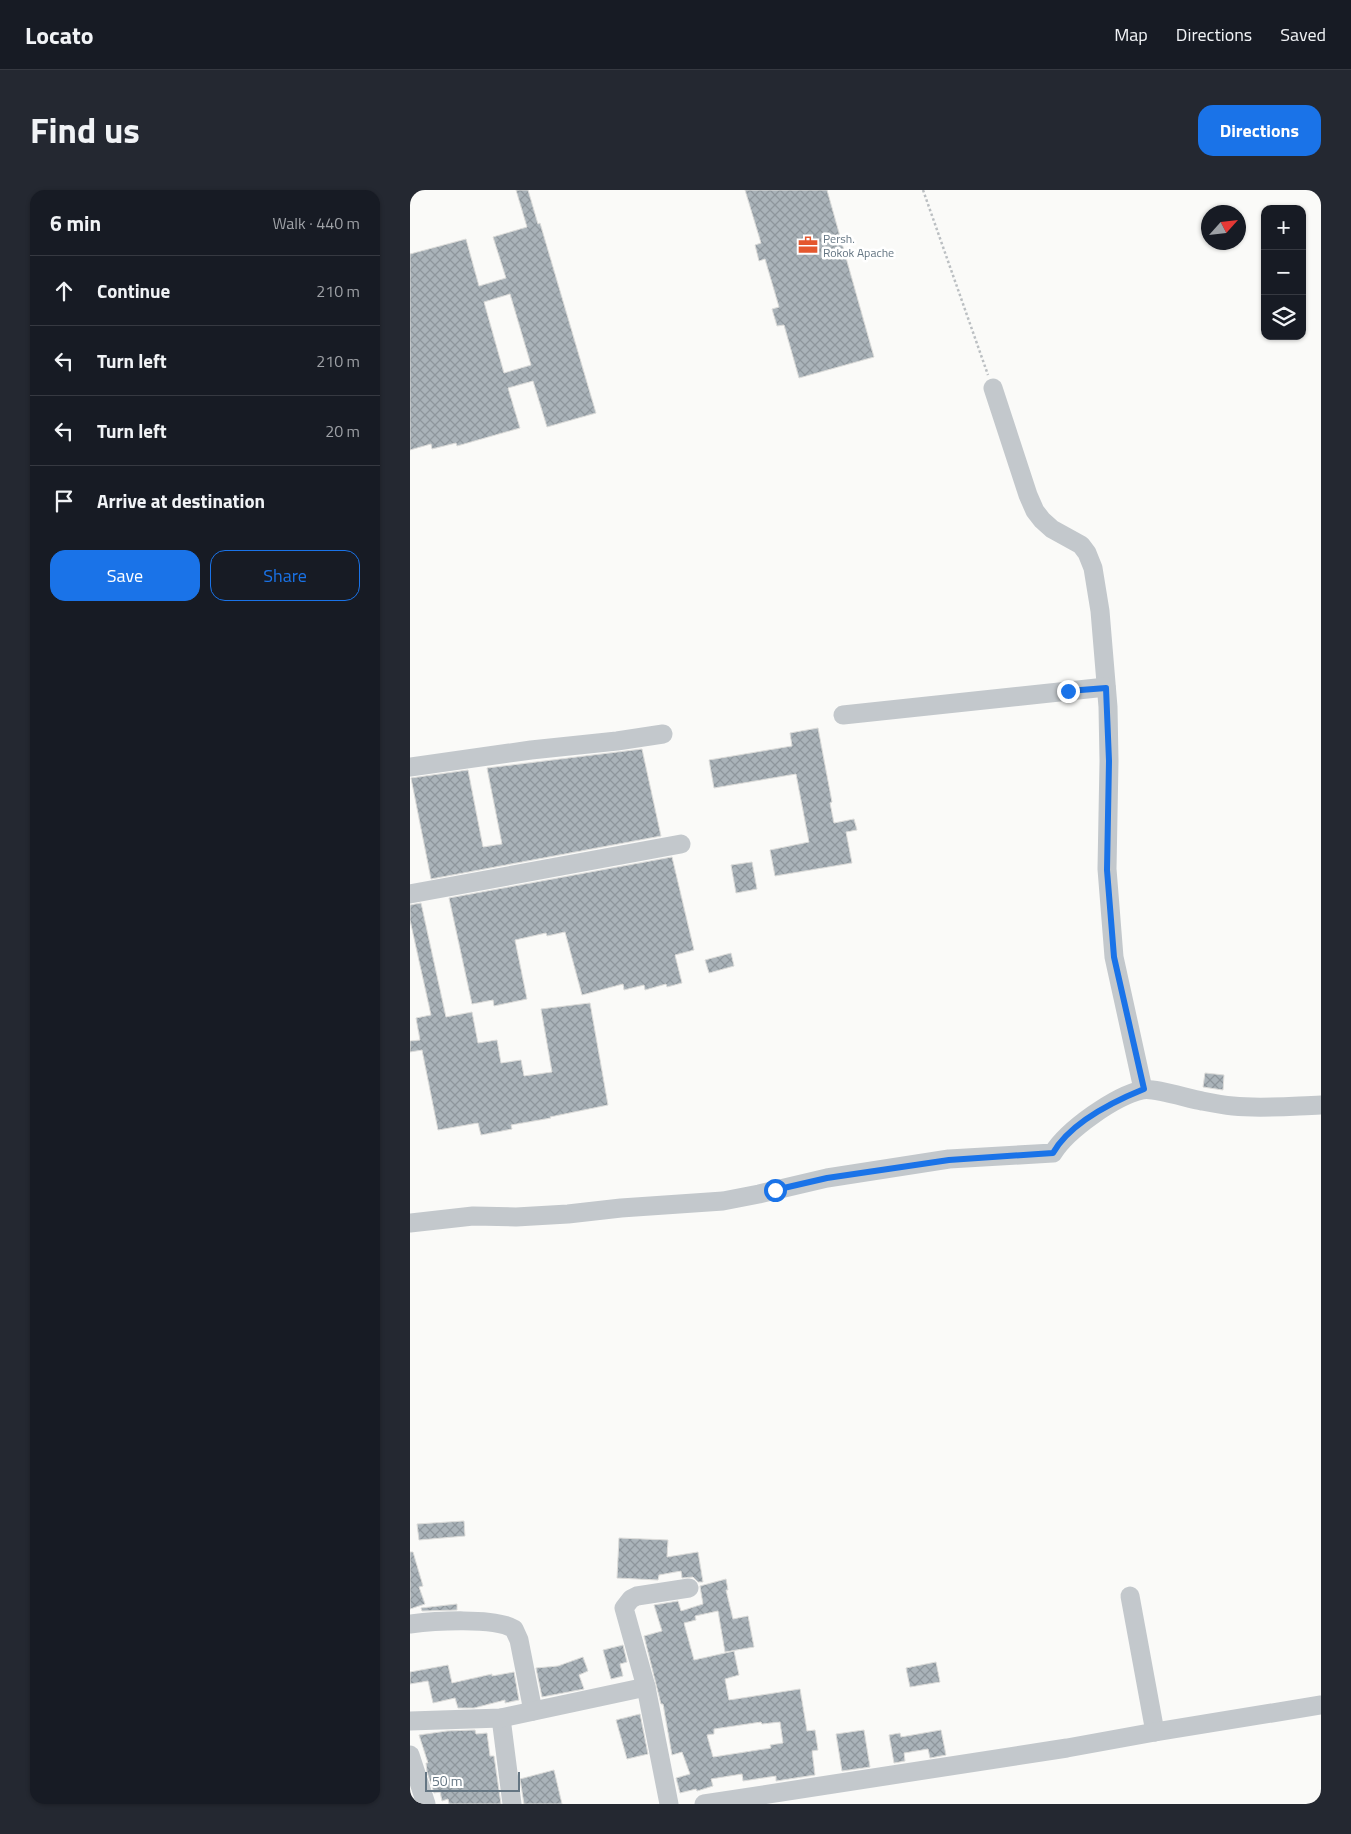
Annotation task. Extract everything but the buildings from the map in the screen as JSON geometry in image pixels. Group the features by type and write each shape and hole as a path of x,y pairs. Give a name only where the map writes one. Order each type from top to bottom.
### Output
{"street":[{"path":"993,388 1028,495 1036,511 1052,529 1081,545 1091,560 1100,611 1106,688 1109,761 1107,870 1114,957 1144,1089"},
{"path":"843,715 1106,688"},
{"path":"410,767 663,734"},
{"path":"410,894 681,844"},
{"path":"410,1223 474,1216 516,1217 568,1214 621,1208 723,1201 813,1181 949,1160 1053,1153 1058,1144 1075,1128 1118,1100 1144,1089 1203,1102 1234,1106 1267,1108 1321,1105"},
{"path":"669,1804 646,1688 624,1608 631,1599 637,1596 689,1588"},
{"path":"1130,1596 1155,1732"},
{"path":"410,1624 476,1622 502,1624 514,1629 519,1640 533,1711"},
{"path":"410,1721 501,1718 646,1688"},
{"path":"704,1804 1067,1748 1321,1706"},
{"path":"501,1718 512,1804"},
{"path":"410,1755 426,1804"}],"path":[{"path":"923,190 993,388"}],"place":[{"name":"Persh. Rokok Apache","path":"808,245"}],"route":[{"path":"775,1190 827,1178 949,1160 1053,1153 1058,1144 1075,1128 1118,1100 1144,1089 1114,957 1107,870 1109,761 1106,688 1068,691"}]}
